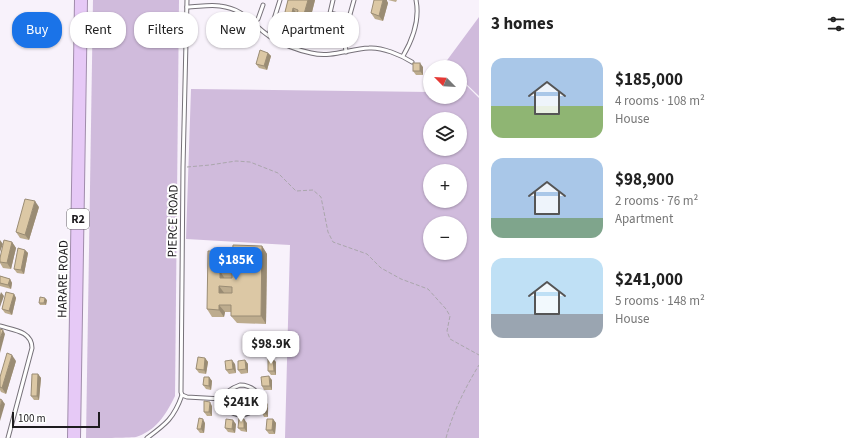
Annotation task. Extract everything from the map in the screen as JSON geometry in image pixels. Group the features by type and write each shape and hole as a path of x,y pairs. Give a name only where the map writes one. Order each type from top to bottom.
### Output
{"highway":[{"name":"HARARE ROAD","path":"74,438 81,0"}],"lane":[{"name":"PIERCE ROAD","path":"182,395 183,167 187,0"},
{"path":"276,12 280,0"},
{"path":"330,12 334,0"},
{"path":"351,12 354,0"},
{"path":"402,56 410,43 414,29 418,11 416,0"},
{"path":"260,13 263,4"},
{"path":"186,7 219,5 239,12"},
{"path":"260,28 268,34"},
{"path":"297,48 311,53 327,55 370,48 402,56 412,62"},
{"path":"345,48 346,52"},
{"path":"0,326 19,331 30,337 32,343 32,348 8,438"},
{"path":"240,385 245,385 255,390 260,399 259,404 251,412 245,415 238,415 230,412 226,408 222,399 227,391 240,385"},
{"path":"147,438 166,424 178,407 182,395 187,397 222,399"}],"path":[{"path":"183,167 236,161 250,162 278,173 296,192 313,190 321,197 328,232 333,242 367,254 381,268 401,279 428,289 446,309 450,316 447,331 450,339 479,355"},
{"path":"446,438 449,425 465,389 479,364"}],"shaded area":[{"path":"93,0 179,0 179,12 134,12 134,48 179,48 175,396 164,416 149,431 136,437 86,438 92,48 126,48 126,12 93,12"},
{"path":"479,17 479,96 467,85 467,60 447,60"},
{"path":"467,86 479,98 479,438 285,438 290,245 186,239 191,89 423,92 423,104 467,104"}],"building":[{"path":"288,0 308,0 305,12 298,12 298,10 293,8 292,12 285,12"},
{"path":"374,0 383,0 379,16 371,13"},
{"path":"260,50 268,53 264,66 256,64"},
{"path":"413,63 420,63 420,71 413,71"},
{"path":"25,199 35,201 25,235 16,232"},
{"path":"4,240 12,242 7,263 0,262"},
{"path":"233,245 262,246 261,316 231,316 231,305 219,305 219,310 207,309 208,251 220,251 220,259 232,259","holes":["220,271 232,271 232,278 220,278","219,286 232,287 232,293 219,293"]},
{"path":"18,248 25,250 21,270 14,269"},
{"path":"0,276 10,279 8,285 0,283"},
{"path":"6,292 14,294 9,311 2,309"},
{"path":"40,297 45,298 44,303 39,303"},
{"path":"0,329 3,330 0,339"},
{"path":"7,353 12,355 2,388 0,387 0,377"},
{"path":"198,357 205,358 204,370 196,369"},
{"path":"268,359 273,359 274,371 268,371"},
{"path":"232,360 233,369 226,370 225,361"},
{"path":"245,360 246,369 238,370 238,361"},
{"path":"32,374 38,374 37,396 31,396"},
{"path":"269,376 270,386 262,386 261,377"},
{"path":"204,377 209,377 209,386 203,385"},
{"path":"204,401 210,402 209,412 204,412"},
{"path":"262,401 266,401 265,413 262,413"},
{"path":"199,418 203,419 201,429 197,429"},
{"path":"239,418 244,419 244,428 238,428"},
{"path":"226,419 233,420 232,429 225,428"},
{"path":"267,419 273,419 272,430 266,430"}]}
